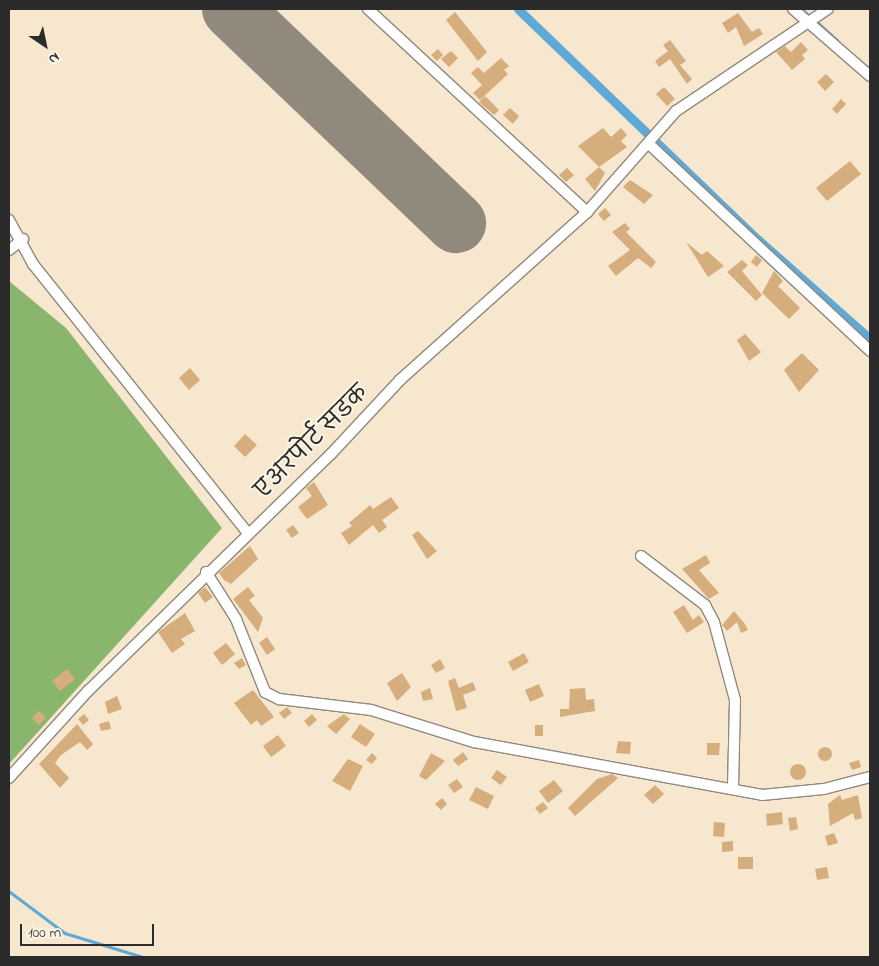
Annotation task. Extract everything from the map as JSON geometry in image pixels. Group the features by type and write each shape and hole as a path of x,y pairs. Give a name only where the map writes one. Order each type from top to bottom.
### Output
{"street":[{"path":"368,9 587,212"},
{"path":"793,9 813,20 870,76"},
{"name":"एअरपोर्ट सडक","path":"9,778 206,572 248,533 400,380 587,212 653,140 676,111 794,29 813,20 828,9"},
{"path":"653,140 870,351"},
{"path":"9,220 23,239 33,264 248,533"},
{"path":"9,250 23,239"},
{"path":"641,556 705,605 714,622 735,700 733,788"},
{"path":"206,572 236,619 265,692 279,699 371,710 474,742 733,788 762,795 785,794 870,777"}],"green space":[{"path":"9,281 66,328 222,528 9,764"}],"building":[{"path":"455,12 487,52 478,61 446,20"},
{"path":"738,13 752,32 759,28 763,34 744,46 736,27 728,33 722,23"},
{"path":"670,40 686,61 680,65 692,79 687,84 670,59 659,67 655,61 668,51 663,45"},
{"path":"801,42 808,50 802,55 805,59 792,70 776,52 785,46 791,52"},
{"path":"438,49 443,55 437,61 431,55"},
{"path":"451,51 458,58 449,67 441,59"},
{"path":"501,58 509,66 504,70 508,74 480,100 473,93 482,85 471,73 478,67 484,73"},
{"path":"826,74 834,82 825,91 817,82"},
{"path":"664,87 675,99 667,106 656,94"},
{"path":"485,96 499,110 494,115 479,102"},
{"path":"841,99 846,104 837,114 832,109"},
{"path":"510,108 519,116 513,124 503,115"},
{"path":"603,128 611,137 621,128 627,135 621,141 627,147 599,167 578,146"},
{"path":"850,161 861,174 827,201 816,188"},
{"path":"599,167 605,173 595,191 585,179"},
{"path":"567,168 574,175 566,182 559,175"},
{"path":"630,180 653,195 644,204 623,187"},
{"path":"605,208 611,215 604,221 598,214"},
{"path":"625,223 630,229 626,232 656,262 651,268 638,258 616,276 608,266 630,250 612,232"},
{"path":"686,242 702,255 707,251 724,266 708,277"},
{"path":"756,255 762,260 757,267 751,262"},
{"path":"742,260 748,265 742,271 762,295 756,301 727,272"},
{"path":"774,271 783,281 778,286 800,308 789,319 762,293"},
{"path":"745,334 761,352 749,361 737,340"},
{"path":"802,353 819,370 799,392 784,370"},
{"path":"190,368 200,380 189,390 179,378"},
{"path":"245,434 257,445 245,457 234,446"},
{"path":"314,482 328,505 307,519 298,507 312,496 306,488"},
{"path":"391,497 399,508 382,520 387,527 379,533 373,525 349,545 341,533 352,526 349,523 370,505 373,509"},
{"path":"293,525 299,533 292,538 286,530"},
{"path":"418,531 437,551 427,559 412,535"},
{"path":"250,546 258,559 231,584 224,580 219,573"},
{"path":"706,555 710,563 699,570 719,593 709,599 682,569"},
{"path":"205,587 213,597 205,603 198,593"},
{"path":"248,587 255,596 249,600 263,618 258,632 233,599"},
{"path":"684,605 693,620 699,615 704,622 687,633 673,612"},
{"path":"734,611 748,630 741,633 737,622 727,631 722,625"},
{"path":"185,613 195,631 181,639 185,644 172,653 158,632"},
{"path":"267,637 275,649 267,655 259,643"},
{"path":"226,643 235,654 222,665 213,653"},
{"path":"524,653 529,662 513,671 508,662"},
{"path":"242,658 246,665 239,669 234,663"},
{"path":"440,659 445,668 436,673 431,665"},
{"path":"67,669 75,679 60,691 52,681"},
{"path":"402,673 411,687 397,701 387,683"},
{"path":"455,678 459,688 473,682 476,690 463,695 467,708 456,711 448,681"},
{"path":"539,684 544,696 530,702 525,690"},
{"path":"430,688 433,699 423,701 421,692"},
{"path":"585,688 586,700 594,699 595,711 560,717 560,709 569,709 570,689"},
{"path":"253,690 274,717 261,726 257,720 251,725 234,703"},
{"path":"117,696 122,709 108,714 105,702"},
{"path":"287,707 292,713 284,719 279,713"},
{"path":"39,711 46,718 39,725 32,718"},
{"path":"84,714 89,720 83,725 78,719"},
{"path":"312,714 317,720 309,727 304,721"},
{"path":"344,714 350,719 336,734 327,726"},
{"path":"109,721 111,729 101,731 99,724"},
{"path":"77,724 93,744 87,750 80,742 61,755 55,763 69,778 60,788 39,764"},
{"path":"360,724 375,734 366,747 351,737"},
{"path":"535,725 543,725 543,736 535,736"},
{"path":"278,735 286,746 271,757 263,746"},
{"path":"618,741 631,742 630,754 616,753"},
{"path":"707,743 720,743 719,755 707,755"},
{"path":"825,747 830,749 832,754 830,759 825,761 820,759 818,754 820,749"},
{"path":"463,752 468,759 458,766 453,760"},
{"path":"372,753 377,758 372,764 366,760"},
{"path":"431,753 445,761 426,780 419,776"},
{"path":"348,759 363,766 350,791 332,781"},
{"path":"859,760 861,767 852,770 849,763"},
{"path":"795,764 801,764 806,769 804,778 795,780 790,775 790,769"},
{"path":"497,770 507,777 501,785 491,778"},
{"path":"612,774 618,778 575,816 568,808 597,779"},
{"path":"457,779 463,787 454,793 448,785"},
{"path":"554,780 563,791 548,803 539,791"},
{"path":"655,785 664,794 653,804 644,795"},
{"path":"476,787 494,796 488,809 469,800"},
{"path":"840,795 842,800 858,795 862,818 855,820 853,813 830,826 828,804"},
{"path":"442,798 447,804 441,810 435,804"},
{"path":"543,802 548,808 540,814 535,808"},
{"path":"782,812 783,824 767,826 766,814"},
{"path":"796,817 798,829 790,831 788,818"},
{"path":"714,822 725,823 724,837 713,836"},
{"path":"834,833 838,843 828,846 825,836"},
{"path":"733,841 733,851 722,852 722,842"},
{"path":"738,857 753,857 753,869 738,869"},
{"path":"827,867 829,878 817,880 815,869"}],"waterway":[{"path":"518,9 754,236 870,339"},
{"path":"802,9 811,17"},
{"path":"815,20 837,40"},
{"path":"863,64 870,68"},
{"path":"9,891 65,933 143,957"}],"runway":[{"path":"232,9 456,223"}]}
